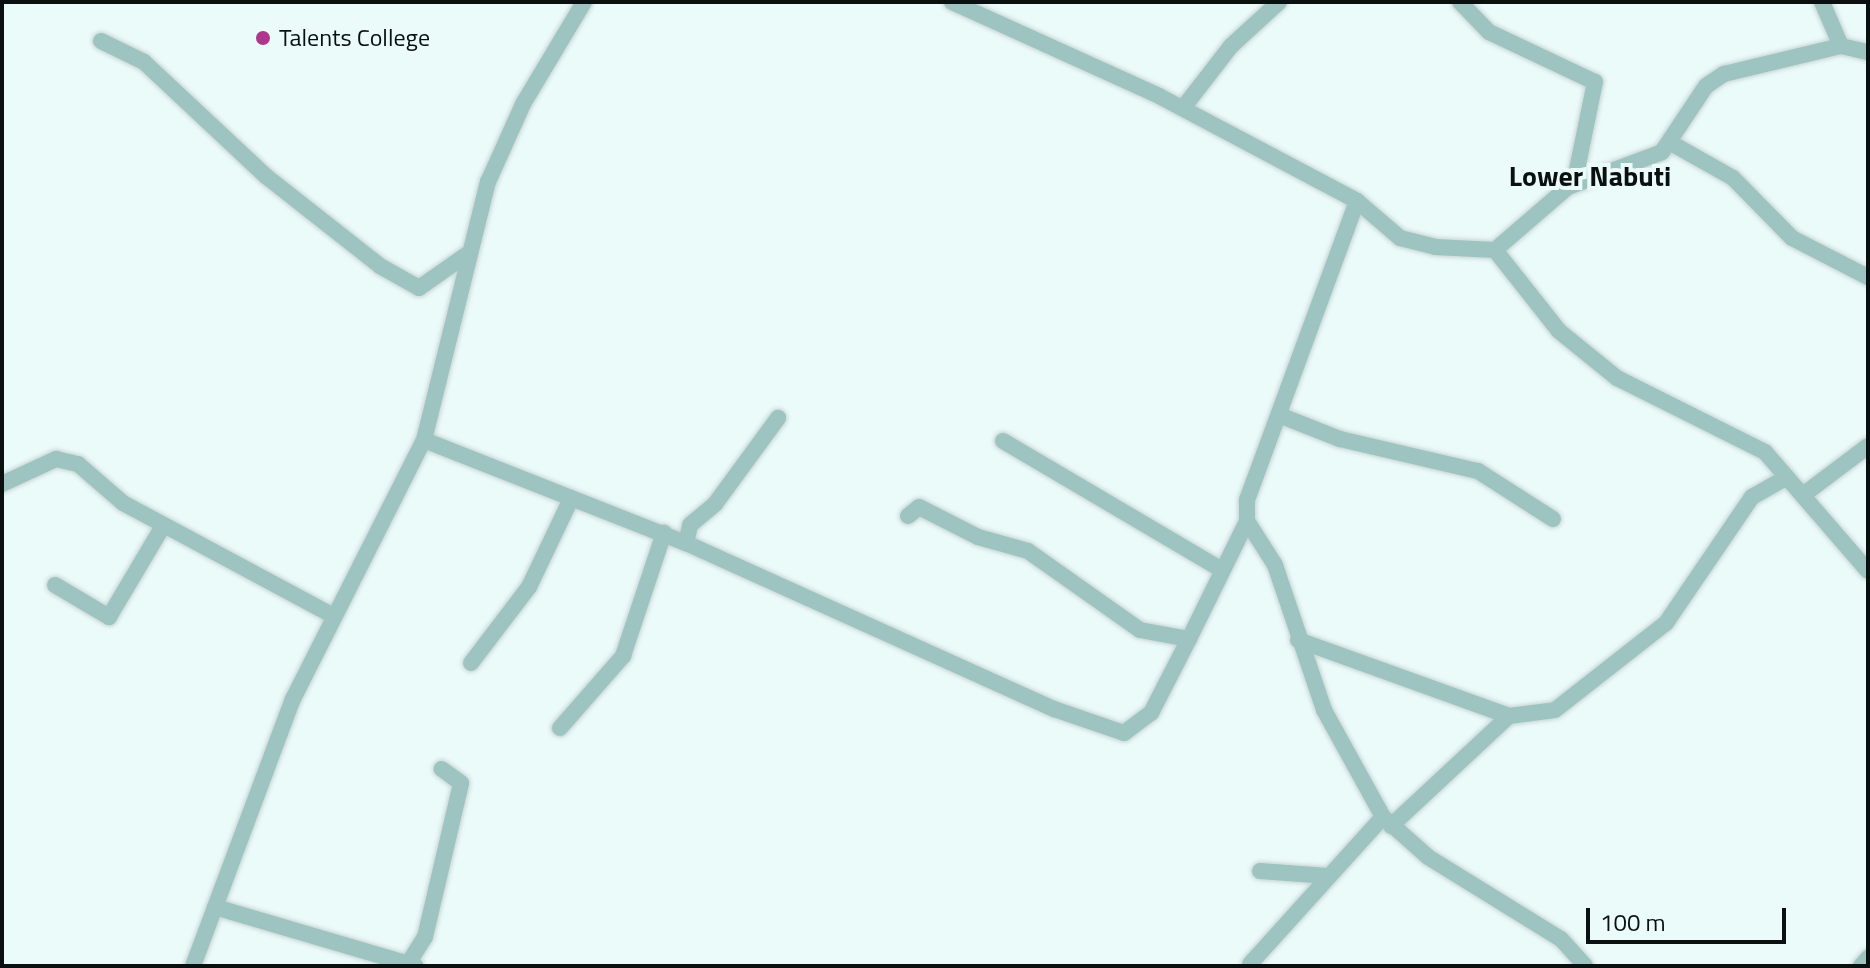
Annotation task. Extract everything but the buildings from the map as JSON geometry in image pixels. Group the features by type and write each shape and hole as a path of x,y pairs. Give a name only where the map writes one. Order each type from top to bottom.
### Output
{"street":[{"path":"193,966 293,699 424,440 466,255 523,104 584,2"},
{"path":"952,2 1183,108 1357,201 1400,238 1495,250 1568,341 1671,408 1755,444 1787,477 1807,492 1868,571"},
{"path":"1183,108 1231,46 1279,2"},
{"path":"1460,2 1489,32 1595,82 1574,184"},
{"path":"1822,2 1841,46"},
{"path":"101,41 144,62 267,177 380,266 419,288 466,255"},
{"path":"1495,250 1574,184 1671,143 1713,79 1841,46 1868,52"},
{"path":"1671,143 1733,178 1792,238 1868,277"},
{"path":"424,440 664,533 1054,709 1124,733 1151,713 1220,569 1247,521 1247,500 1357,201"},
{"path":"1279,415 1340,439 1478,471 1553,519"},
{"path":"686,543 690,525 715,504 778,418"},
{"path":"1003,441 1220,569"},
{"path":"1807,492 1868,446"},
{"path":"2,484 65,460 163,526 334,616"},
{"path":"1250,964 1328,876 1509,716 1568,703 1666,623 1752,497 1787,477"},
{"path":"471,663 529,587 571,499"},
{"path":"908,516 919,507 978,537 1028,551 1140,630 1189,639"},
{"path":"1247,521 1275,565 1324,710 1387,822 1561,939 1585,966"},
{"path":"55,585 109,617 163,526"},
{"path":"560,728 623,656 664,533"},
{"path":"1298,640 1509,716"},
{"path":"215,907 412,965 425,937 461,783 442,769"},
{"path":"1260,871 1328,876"},
{"path":"1861,966 1868,958"}],"place":[{"name":"Talents College","path":"263,38"}],"district":[{"name":"Lower Nabuti","path":"1590,176"}]}
